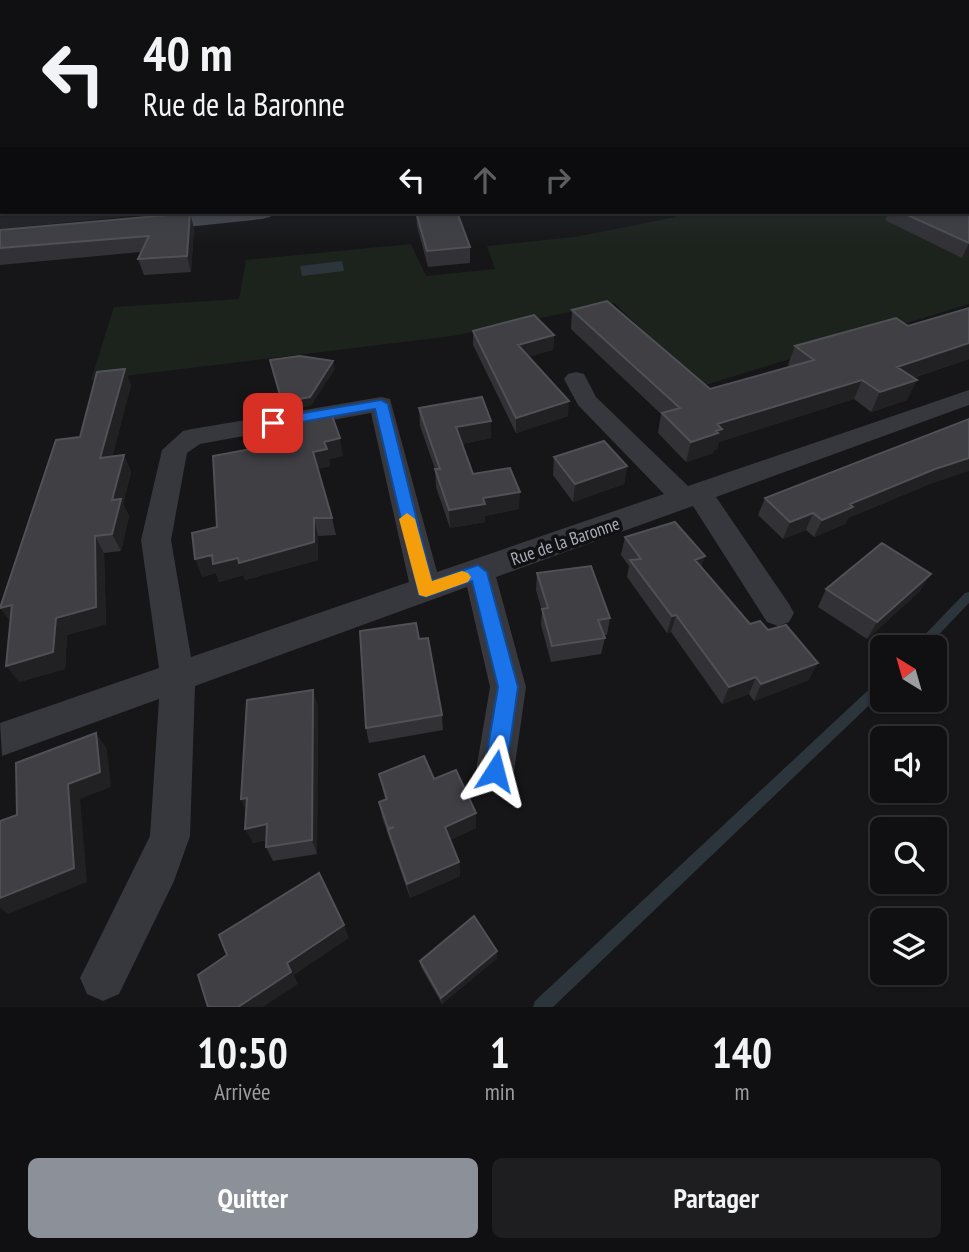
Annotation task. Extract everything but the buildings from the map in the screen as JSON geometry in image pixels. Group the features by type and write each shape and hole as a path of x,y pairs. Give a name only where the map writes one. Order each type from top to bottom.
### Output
{"street":[{"path":"119,227 243,214"},
{"path":"576,379 586,400 692,496 778,613"},
{"name":"Rue de la Baronne","path":"2,739 178,679 969,397"},
{"path":"103,978 159,866 170,836 178,679 156,540 174,450 192,437 381,404 426,590"},
{"path":"478,572 508,687 495,771"}],"shaded area":[{"path":"672,214 895,214 969,249 969,304 702,386 614,303 452,336 91,380 114,307 239,299 246,260 411,244 426,276 495,269 487,246 575,237 676,217"},
{"path":"342,261 344,271 302,276 300,266"}],"waterway":[{"path":"931,635 969,596"},
{"path":"541,1007 870,696"}],"slow traffic":[{"path":"407,519 426,590 462,577"}],"route":[{"path":"273,423 381,404 393,465 426,590 478,572 508,687 495,771"}]}
